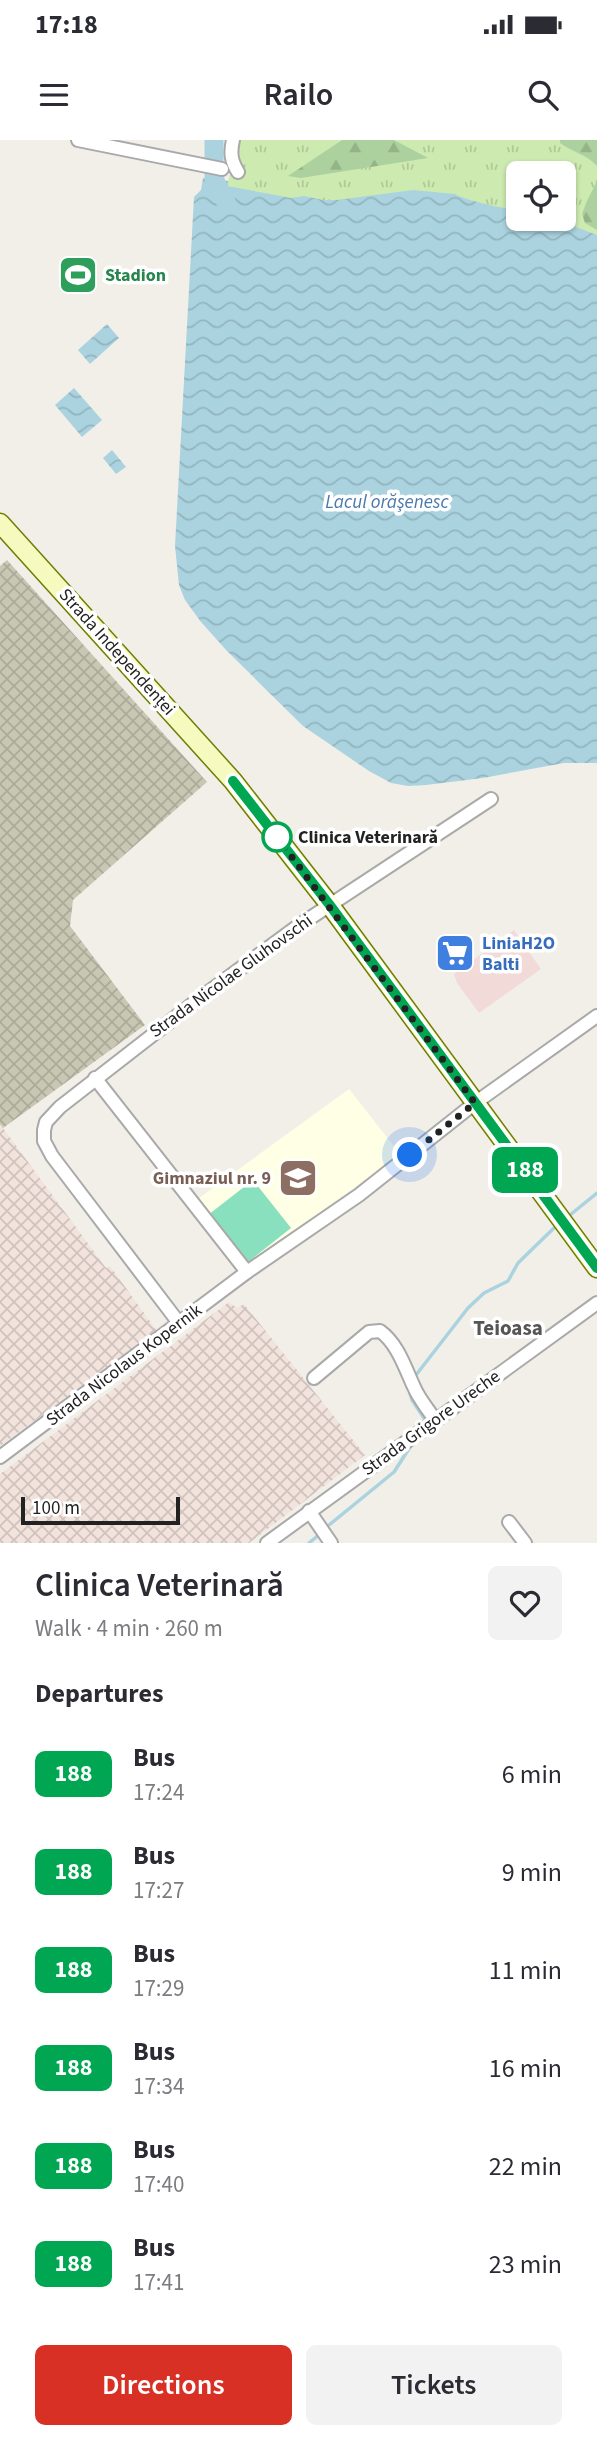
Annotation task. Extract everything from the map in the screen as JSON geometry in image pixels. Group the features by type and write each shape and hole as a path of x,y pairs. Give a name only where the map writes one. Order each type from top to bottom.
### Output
{"street":[{"path":"78,140 222,169"},
{"path":"233,140 232,161 238,172"},
{"name":"Strada Independenței","path":"0,523 233,781 329,904 597,1268"},
{"name":"Strada Nicolae Gluhovschi","path":"179,1323 52,1156 44,1141 46,1122 95,1078 329,904 491,799"},
{"name":"Strada Nicolaus Kopernik","path":"0,1457 247,1272 359,1195 475,1103 597,1016"},
{"path":"95,1078 247,1272"},
{"name":"Strada Grigore Ureche","path":"267,1543 597,1304"},
{"path":"314,1378 369,1332 380,1331 405,1365 414,1388 435,1420"},
{"path":"309,1511 331,1543"},
{"path":"509,1522 525,1543"}],"shaded area":[{"path":"7,560 207,782 73,900 70,926 145,1025 3,1128 0,1124 0,566"},
{"path":"514,930 541,969 479,1013 457,983 454,974"},
{"name":"Gimnaziul nr. 9","path":"349,1089 400,1154 249,1265 195,1201"},
{"path":"0,1124 106,1268 110,1266 157,1331 0,1446"},
{"path":"229,1302 237,1308 244,1304 365,1455 249,1543 0,1543 0,1474"}],"green space":[{"path":"240,140 597,140 597,240 525,231 576,231 576,161 506,161 506,229 326,206 228,186"},
{"path":"342,140 394,140 428,158 301,178 288,176"},
{"path":"560,140 597,140 597,166 560,143"},
{"path":"597,181 597,230 585,223 582,214"},
{"path":"253,1180 291,1228 248,1262 208,1215"}],"water":[{"name":"Lacul orăşenesc","path":"203,178 228,181 228,186 291,198 304,196 337,200 413,190 455,194 506,208 506,231 576,231 576,227 597,235 597,763 564,763 426,785 391,783 303,726 227,651 185,600 179,585 175,546 194,197 201,190"},
{"path":"107,324 119,338 90,364 78,350"},
{"path":"74,388 102,420 82,437 55,405"},
{"path":"112,450 126,467 116,474 103,458"}],"waterway":[{"path":"214,140 214,179 226,202"},
{"path":"570,1215 597,1193"},
{"path":"416,1375 468,1308 484,1293 508,1281 518,1263 555,1227"},
{"path":"410,1393 426,1421"},
{"path":"329,1525 394,1472 410,1447"},
{"path":"309,1543 321,1533"}],"bus line":[{"name":"188","path":"233,781 329,904 597,1268"}],"place":[{"name":"Stadion","path":"78,275"},
{"name":"Clinica Veterinară","path":"277,837"},
{"name":"LiniaH2O Balti","path":"455,953"},
{"name":"Gimnaziul nr. 9","path":"298,1178"}],"district":[{"name":"Teioasa","path":"508,1328"}],"route":[{"path":"277,837 475,1103 410,1155"}]}
